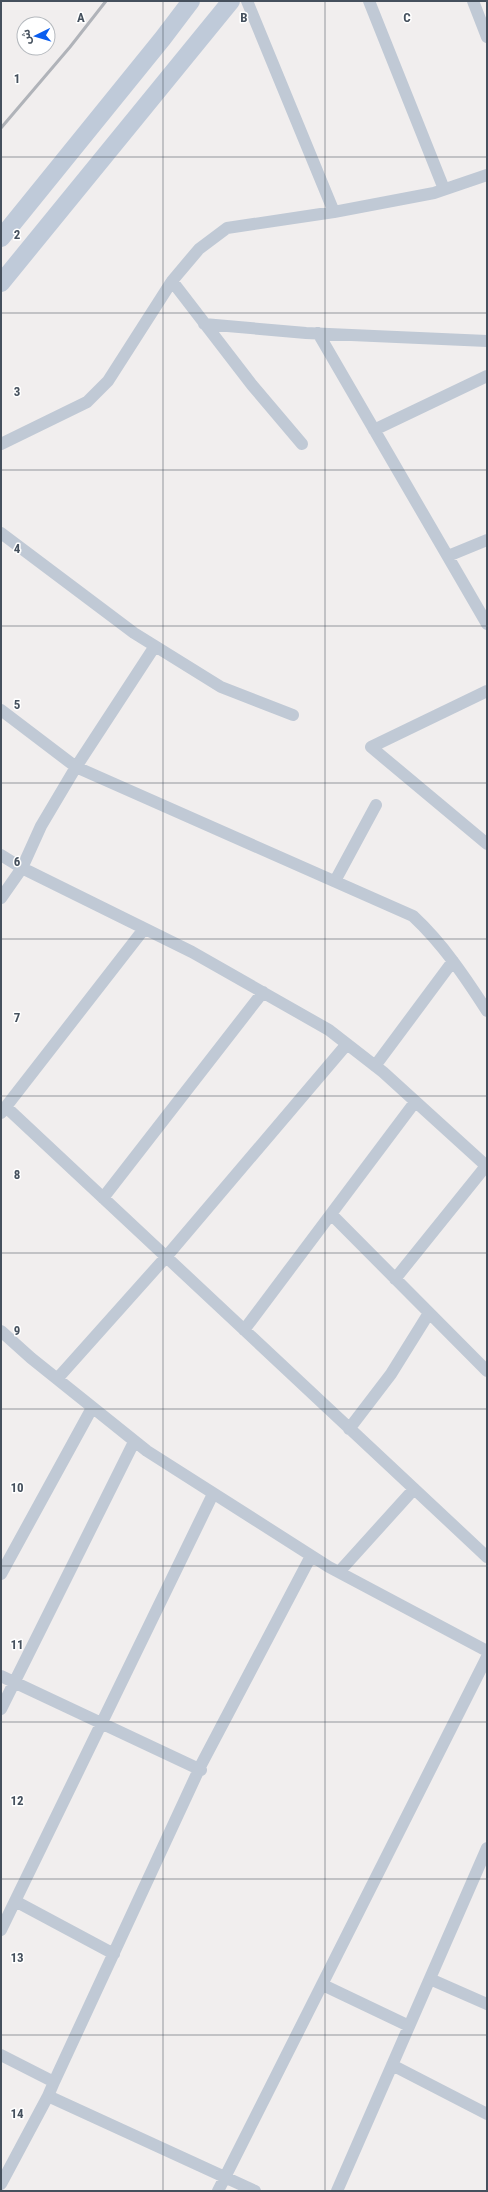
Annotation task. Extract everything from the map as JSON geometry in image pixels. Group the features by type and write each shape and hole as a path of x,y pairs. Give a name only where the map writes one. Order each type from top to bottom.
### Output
{"main road":[{"path":"1,238 163,38 191,1"},
{"path":"1,283 231,1"},
{"path":"163,38 185,57"}],"street":[{"path":"247,1 334,212"},
{"path":"369,1 444,189"},
{"path":"473,1 487,37"},
{"path":"1,444 87,402 108,381 172,281 199,249 227,228 334,212 444,189 487,175"},
{"path":"172,281 252,385 302,444"},
{"path":"204,324 318,333 487,341"},
{"path":"318,333 487,624"},
{"path":"374,430 487,376"},
{"path":"1,533 134,633 221,687 293,715"},
{"path":"448,556 487,540"},
{"path":"1,898 22,868 41,826 76,768 155,646"},
{"path":"487,691 371,747 487,844"},
{"path":"1,710 76,768 413,916 430,932 453,961 487,1011"},
{"path":"335,881 376,805"},
{"path":"1,855 22,868 192,952 330,1030 375,1066 486,1167 395,1279"},
{"path":"144,929 4,1110 103,1198 487,1557"},
{"path":"375,1066 453,961"},
{"path":"103,1198 263,992"},
{"path":"57,1379 166,1257 346,1044"},
{"path":"244,1330 415,1102"},
{"path":"331,1214 487,1371"},
{"path":"349,1429 391,1374 428,1313"},
{"path":"1,1330 57,1379 134,1442 311,1556 487,1651"},
{"path":"1,1574 92,1408"},
{"path":"1,1709 134,1442"},
{"path":"339,1572 414,1489"},
{"path":"1,1930 213,1494"},
{"path":"1,2184 48,2096 200,1770 311,1556"},
{"path":"218,2191 487,1657"},
{"path":"1,1676 200,1770"},
{"path":"337,2191 430,1979 484,1866 487,1848"},
{"path":"15,1901 114,1954"},
{"path":"430,1979 487,2004"},
{"path":"323,1985 410,2026"},
{"path":"1,2055 54,2082"},
{"path":"392,2065 487,2114"},
{"path":"48,2096 254,2191"}],"railway":[{"path":"1,128 70,47 106,1"}]}
